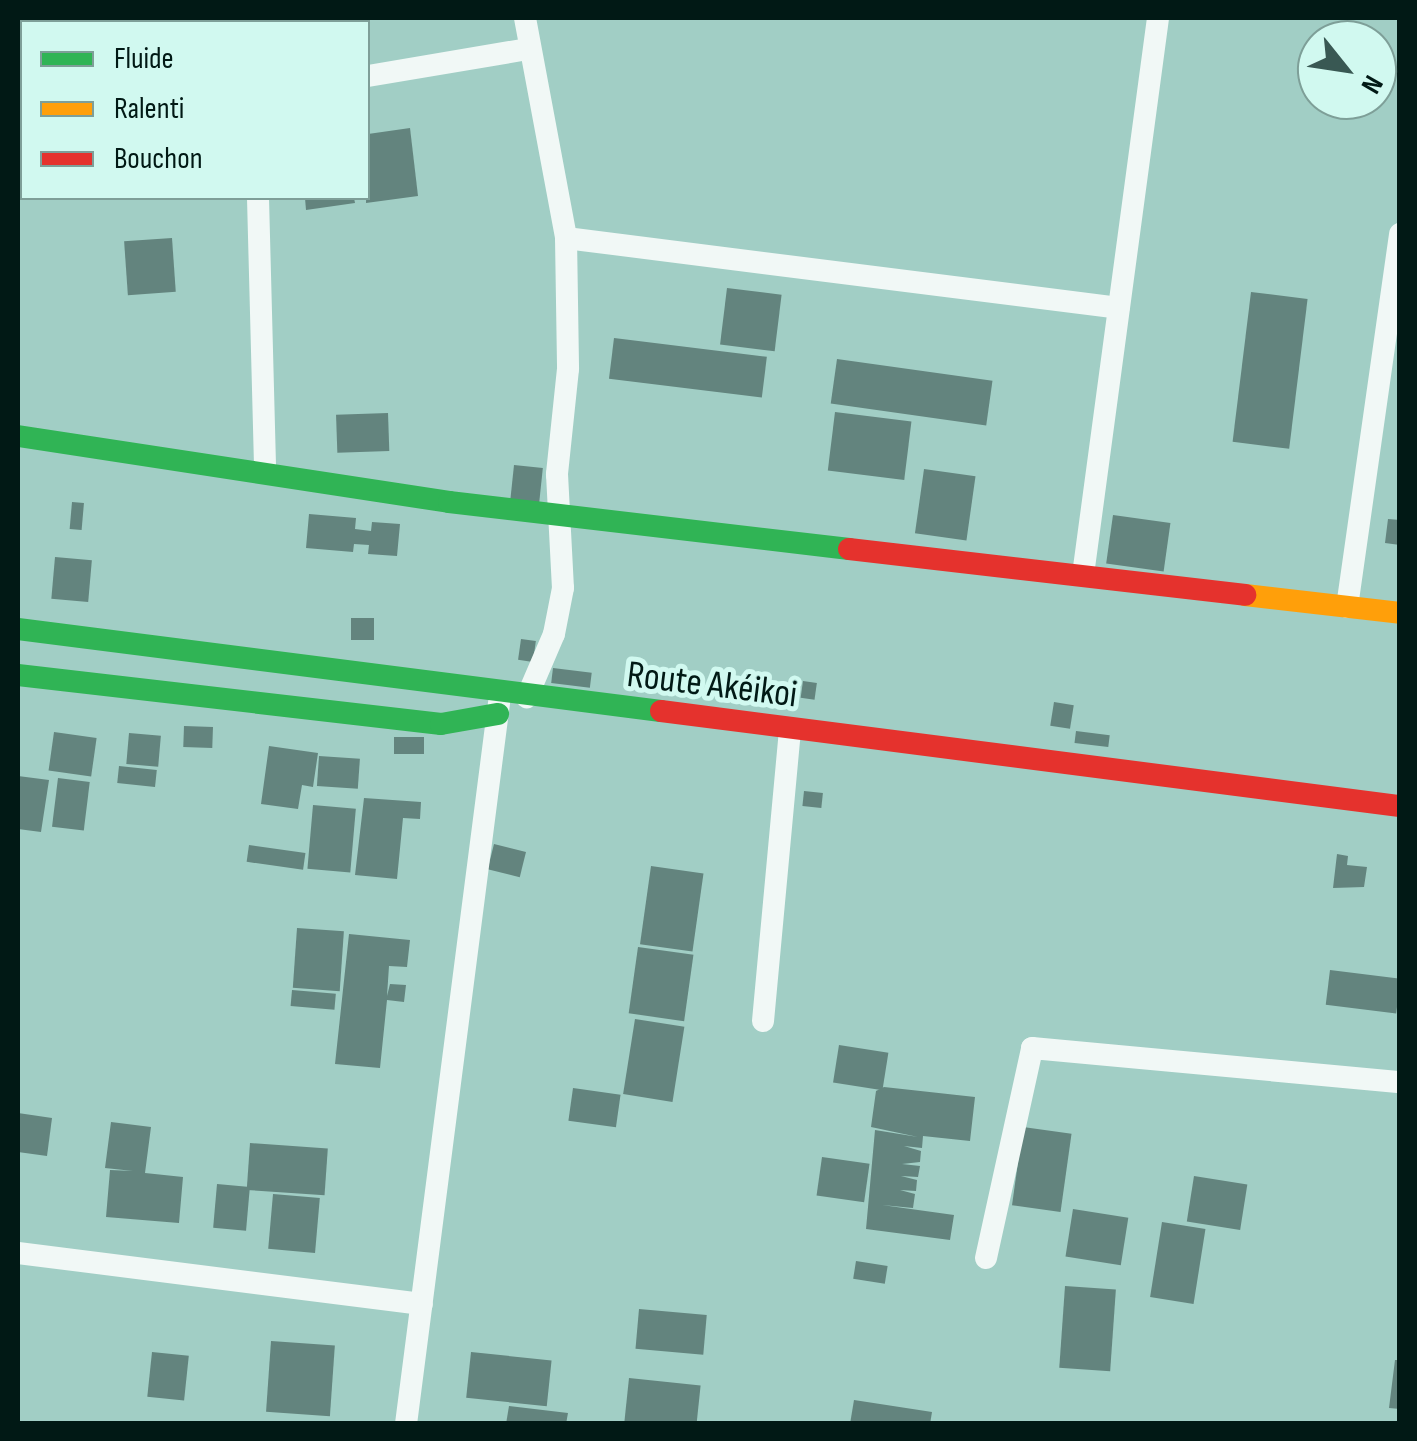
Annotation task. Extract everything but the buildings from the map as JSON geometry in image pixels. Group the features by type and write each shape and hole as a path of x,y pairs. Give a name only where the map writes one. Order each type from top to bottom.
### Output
{"street":[{"path":"525,18 566,238 568,369 559,511 563,588 554,634 527,697"},
{"path":"1082,575 1158,18"},
{"path":"370,76 528,49"},
{"path":"258,200 264,470"},
{"path":"1347,607 1400,234"},
{"path":"566,238 1119,308"},
{"path":"18,436 264,470 449,502 559,511 1400,614"},
{"name":"Route Akéikoi","path":"18,629 499,704"},
{"name":"Route Akéikoi","path":"18,676 441,724 527,697 1400,806"},
{"path":"406,1424 499,704"},
{"path":"764,1020 790,730"},
{"path":"986,1258 1032,1048 1400,1082"},
{"path":"18,1253 422,1304"}],"traffic: fast":[{"path":"18,436 449,502 849,549"},
{"path":"18,629 661,711"},
{"path":"18,675 441,724 498,714"}],"traffic: slow":[{"path":"1245,595 1400,613"}],"traffic: jam":[{"path":"849,549 1245,595"},
{"path":"661,711 1400,806"}]}
